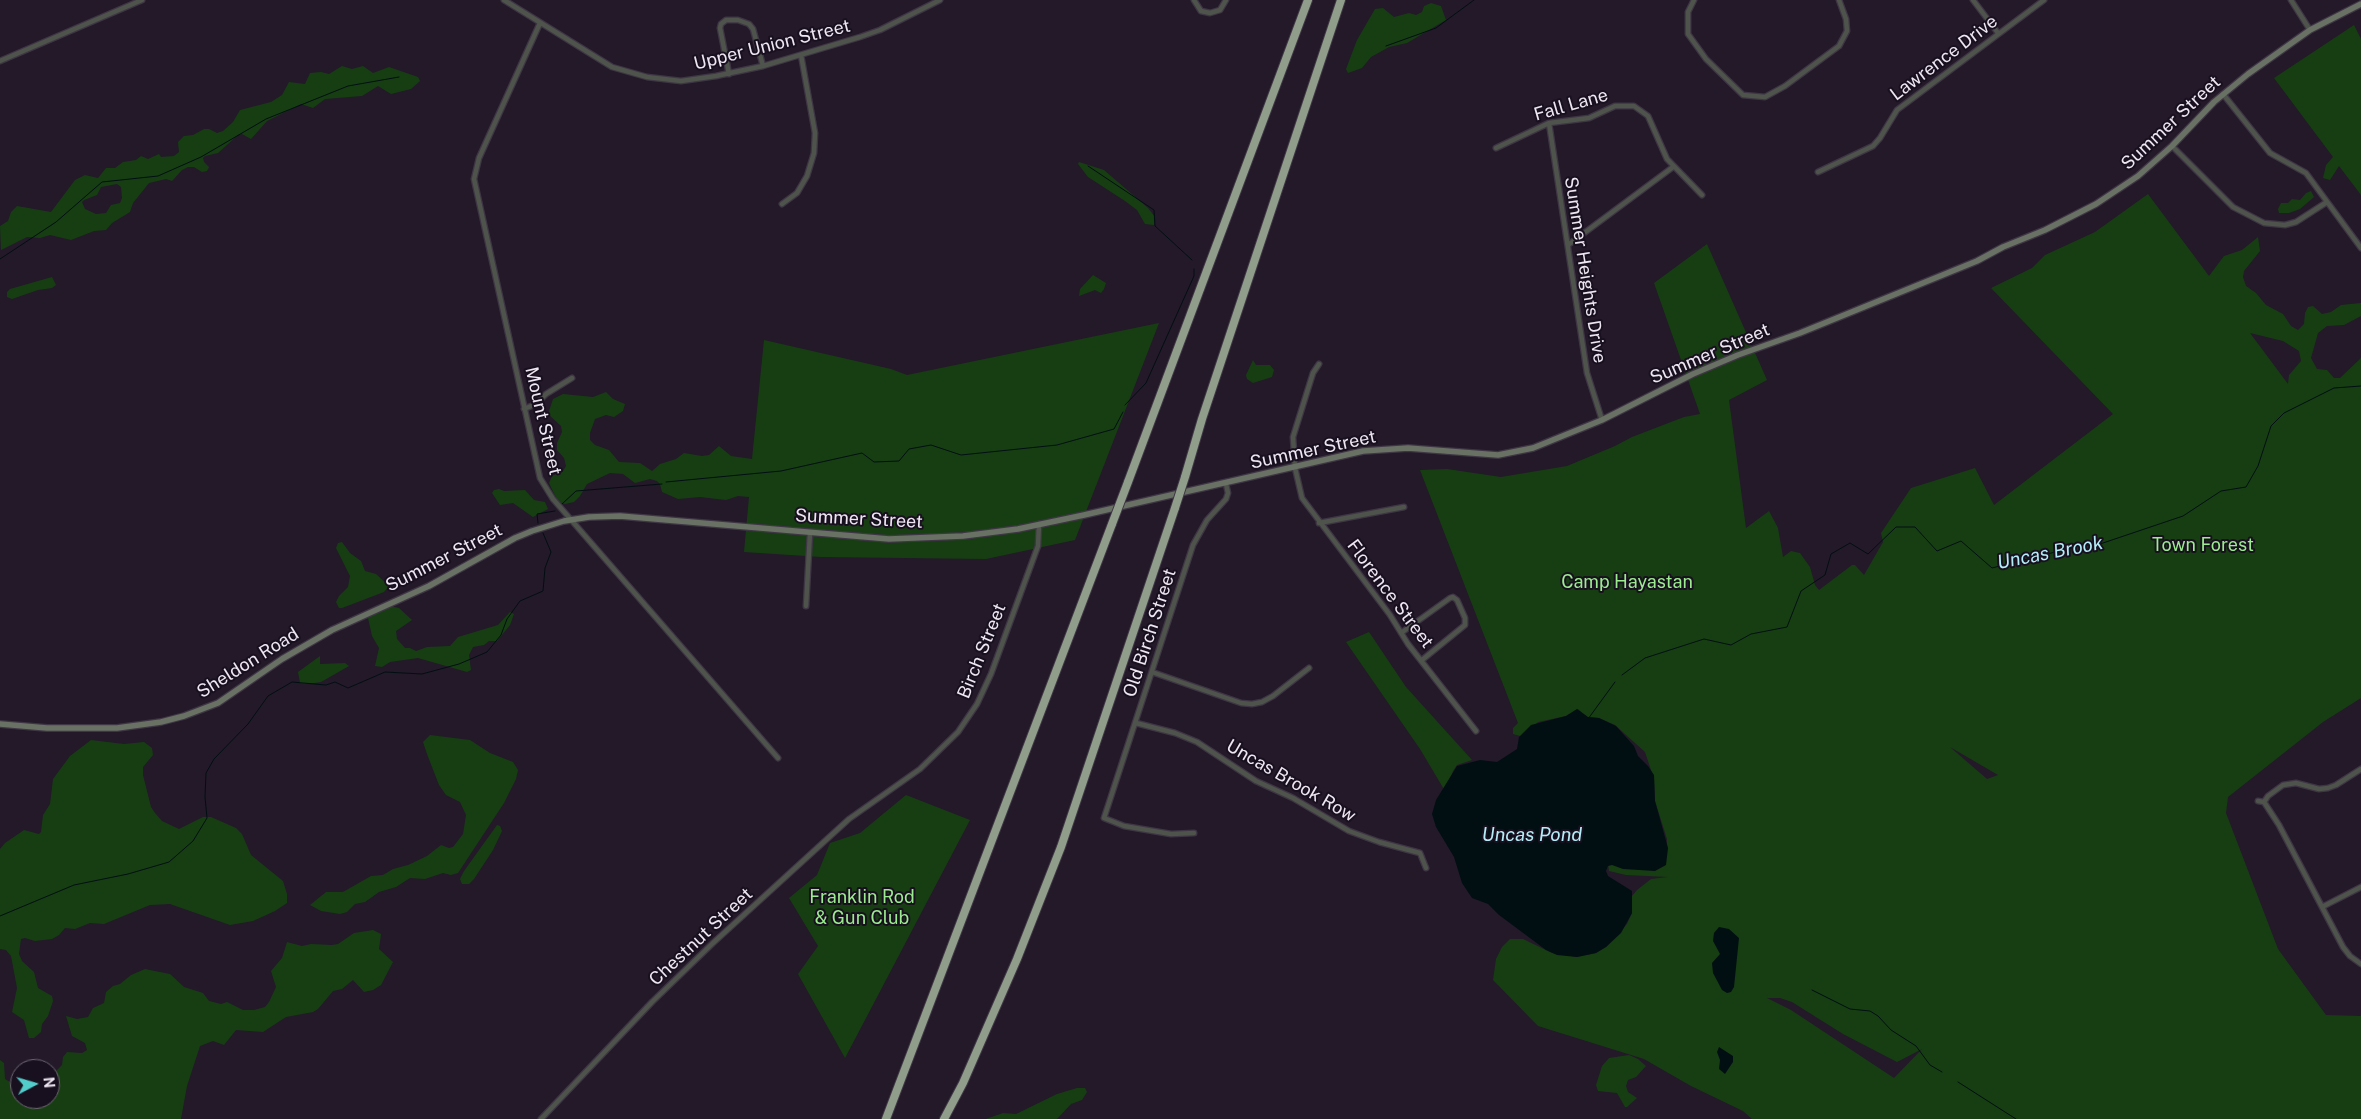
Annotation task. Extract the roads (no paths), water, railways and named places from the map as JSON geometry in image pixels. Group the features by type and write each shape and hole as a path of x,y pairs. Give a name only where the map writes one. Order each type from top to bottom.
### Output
{"highway":[{"path":"886,1119 1128,482 1308,0"},
{"path":"944,1119 963,1083 1017,959 1061,847 1175,508 1202,419 1341,0"}],"main road":[{"name":"Summer Street","path":"385,605 442,579 524,534 589,517 637,517 810,533 907,539 990,533 1226,484 1356,452 1390,449 1426,449 1486,455 1516,452 1554,441 1602,420 1693,374 1880,301 2051,228 2116,191 2138,176 2172,146 2223,94 2262,64 2310,30 2361,4"},
{"name":"Sheldon Road","path":"0,724 46,728 117,728 179,718 218,702 302,647 385,605"}],"street":[{"path":"0,61 142,0"},
{"name":"Upper Union Street","path":"504,0 604,63 637,74 681,81 729,74 763,66 880,30 940,0"},
{"path":"1194,0 1201,10 1210,13 1220,10 1226,0"},
{"path":"1694,0 1688,12 1688,34 1706,60 1744,95 1765,97 1785,86 1839,46 1847,31 1846,19 1839,0"},
{"path":"1973,0 1998,33"},
{"name":"Lawrence Drive","path":"1818,172 1873,146 1897,110 2044,0"},
{"path":"2291,0 2310,30"},
{"path":"729,74 720,28 721,24 726,20 738,20 749,24 753,29 763,66"},
{"name":"Mount Street","path":"540,23 483,147 475,169 474,179 540,478 548,492 778,758"},
{"path":"782,204 797,193 807,176 814,153 815,133 800,55"},
{"path":"2223,94 2270,154 2306,173 2361,248"},
{"name":"Fall Lane","path":"1496,148 1549,123 1589,118 1615,106 1634,106 1648,116 1661,150 1673,167 1702,195"},
{"name":"Summer Heights Drive","path":"1549,123 1587,373 1602,420"},
{"path":"2172,146 2233,207 2264,223 2285,225 2296,222 2327,202"},
{"path":"1568,245 1673,167"},
{"name":"Florence Street","path":"1319,364 1313,373 1295,426 1293,451 1302,498 1476,731"},
{"path":"524,409 536,404 546,394 572,378"},
{"name":"Old Birch Street","path":"1194,833 1171,834 1112,822 1104,818 1193,545 1207,520 1226,498 1228,493 1226,484"},
{"path":"1319,523 1404,507"},
{"name":"Birch Street","path":"893,788 928,763 944,747 958,732 977,704 991,674 1036,553 1040,536 1039,524"},
{"path":"806,606 810,533"},
{"path":"1401,633 1453,597 1457,600 1465,618 1465,625 1422,660"},
{"path":"1152,672 1241,703 1252,704 1262,702 1273,696 1309,668"},
{"name":"Uncas Brook Row","path":"1136,723 1175,733 1198,742 1256,781 1349,830 1379,842 1420,853 1426,868"},
{"path":"2361,769 2328,788 2319,789 2296,783 2283,785 2261,802 2282,830 2343,947 2350,956 2361,964"},
{"name":"Chestnut Street","path":"540,1119 652,1002 713,942 848,819 893,788"},
{"path":"2322,907 2361,887"}],"water":[{"name":"Uncas Pond","path":"1577,709 1588,717 1599,718 1616,726 1634,746 1638,756 1654,775 1655,801 1668,848 1666,865 1655,871 1608,866 1606,871 1608,876 1632,891 1632,913 1621,933 1606,947 1596,953 1577,957 1557,955 1546,950 1499,915 1488,904 1472,898 1462,883 1454,857 1436,827 1432,814 1436,800 1457,766 1480,760 1497,762 1517,749 1519,737 1531,725 1566,716"},
{"path":"1719,927 1729,929 1739,938 1734,987 1731,992 1727,993 1722,990 1713,973 1712,963 1720,954 1713,941 1714,933"},
{"path":"1719,1047 1733,1056 1733,1062 1725,1074 1719,1069 1720,1060 1717,1052"}],"waterway":[{"path":"1386,46 1436,28 1474,0"},
{"path":"0,259 56,222 102,182 158,176 201,157 266,119 348,86 399,77"},
{"path":"1088,166 1154,210 1155,226 1192,260"},
{"path":"1125,405 1146,383 1194,276 1194,269"},
{"name":"Uncas Brook","path":"1622,675 1645,658 1704,639 1731,645 1751,634 1787,627 1801,591 1825,575 1831,554 1850,543 1868,554 1896,527 1915,527 1937,551 1961,541 1992,568 2079,546 2100,544 2183,516 2221,491 2246,487 2258,466 2271,426 2284,413 2334,388 2361,386"},
{"path":"666,482 781,471 862,453 874,462 899,461 909,449 931,445 961,455 1057,445 1114,429 1123,412"},
{"path":"562,504 576,491 662,484"},
{"path":"538,523 537,514 555,511"},
{"path":"0,916 74,885 128,874 169,862 193,841 207,818 205,797 206,773 214,759 248,724 268,696 292,682 326,685 335,682 348,688 385,672 422,674 459,664 487,652 501,635 507,619 520,601 543,591 545,568 551,552 543,533"},
{"name":"Uncas Brook","path":"1588,719 1615,682"},
{"path":"1812,990 1850,1009 1870,1011 1878,1016 1891,1030 1916,1046 1930,1065 1942,1072"},
{"path":"1958,1082 2016,1119"}],"park label":[{"name":"Town Forest","path":"2203,545"},
{"name":"Camp Hayastan","path":"1627,582"},
{"name":"Franklin Rod & Gun Club","path":"862,908"}]}
